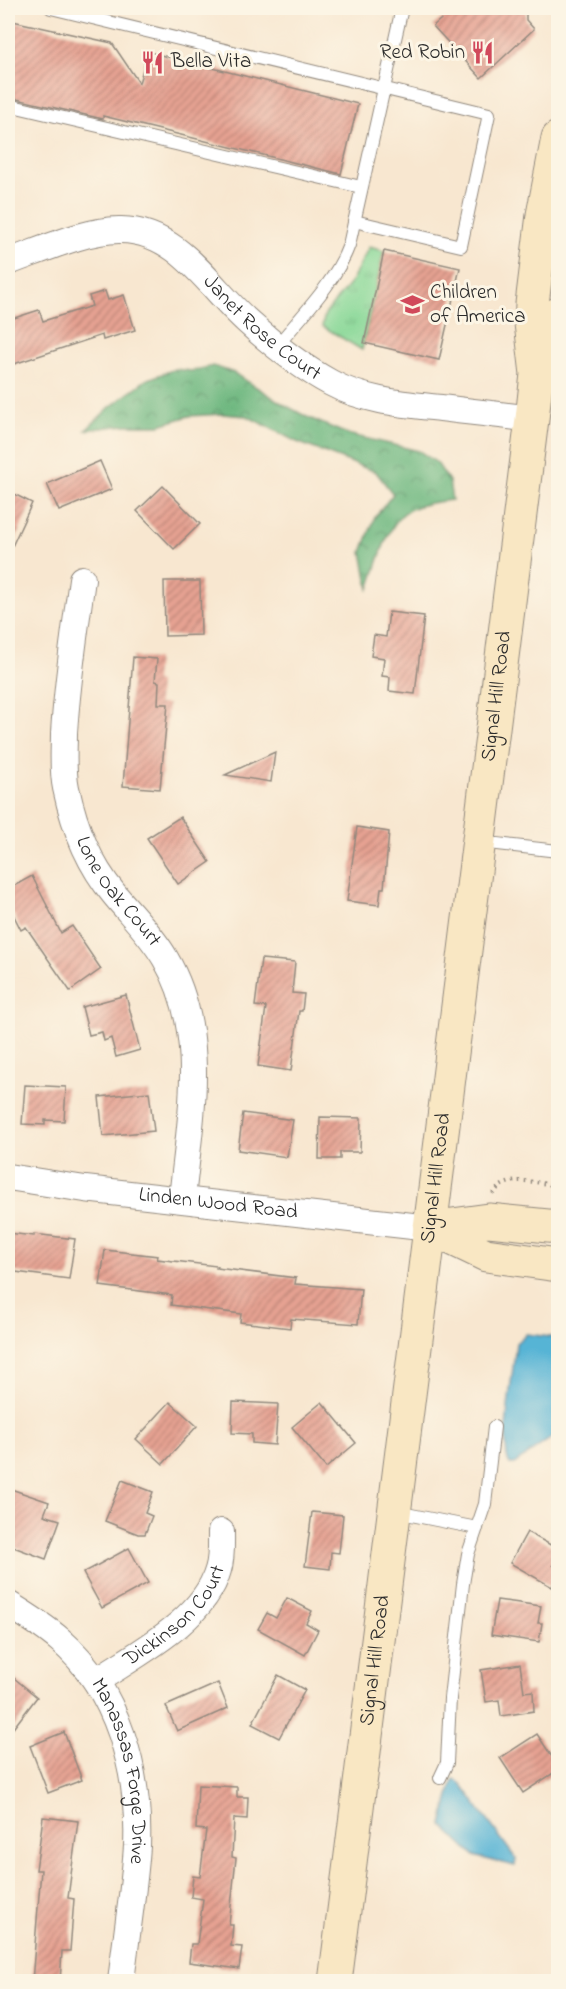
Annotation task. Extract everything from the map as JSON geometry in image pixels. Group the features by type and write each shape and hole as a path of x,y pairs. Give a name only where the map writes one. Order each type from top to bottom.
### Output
{"main road":[{"name":"Signal Hill Road","path":"548,377 531,323 543,215 558,138"},
{"name":"Signal Hill Road","path":"335,1982 532,418 548,377 558,314"},
{"path":"430,1228 489,1220 558,1227"},
{"path":"430,1228 486,1255 558,1265"}],"street":[{"name":"Janet Rose Court","path":"8,262 88,234 121,230 141,233 165,242 189,261 246,320 308,370 333,384 357,393 401,403 532,418"},
{"name":"Lone Oak Court","path":"82,579 66,704 63,761 65,786 86,850 103,879 142,926 165,959 184,1006 192,1042 194,1079 182,1199"},
{"name":"Linden Wood Road","path":"8,1177 85,1189 430,1228"},
{"name":"Dickinson Court","path":"96,1681 174,1628 196,1606 211,1587 218,1569 221,1532"},
{"name":"Manassas Forge Drive","path":"8,1604 35,1620 62,1641 85,1666 110,1705 121,1731 131,1772 136,1813 136,1846 121,1982"}],"lane":[{"path":"51,8 489,114 461,246 354,221"},
{"path":"277,346 336,273 349,244 402,8"},
{"path":"8,105 362,187"},
{"path":"480,842 558,851"},
{"path":"440,1778 447,1762 450,1698 463,1584 468,1554 485,1504 494,1427"},
{"path":"394,1511 477,1528"}],"path":[{"path":"491,1197 500,1186 509,1182 558,1186"}],"green space":[{"path":"369,247 384,251 362,350 322,326 325,314 351,282"},
{"path":"213,366 234,373 307,417 347,434 419,451 437,463 449,481 452,500 419,506 402,515 386,540 369,589 362,552 375,517 393,494 376,472 297,442 247,416 222,414 189,416 159,425 125,425 86,430 110,407 146,380 175,369 191,371"}],"water":[{"path":"526,1334 558,1338 558,1433 514,1464 510,1464 507,1456 506,1428 516,1343"},
{"path":"455,1779 462,1785 516,1859 515,1866 474,1856 442,1825"}],"building":[{"name":"Red Robin","path":"454,8 526,8 526,20 534,29 481,78 433,26"},
{"path":"8,20 112,43 139,83 148,52 358,104 341,174 103,116 103,119 8,97"},
{"name":"Children of America","path":"384,251 460,268 439,360 364,343"},
{"path":"105,291 108,300 124,295 135,330 103,340 102,335 8,366 8,320 39,310 43,321 92,306 89,296"},
{"path":"100,461 112,489 59,511 47,484"},
{"path":"163,486 200,524 174,549 137,511"},
{"path":"8,491 32,503 8,555"},
{"path":"164,581 200,581 201,635 165,636"},
{"path":"389,612 424,616 415,694 389,691 390,677 382,676 384,658 371,656 374,635 386,637"},
{"path":"133,657 157,659 155,681 159,682 158,704 168,704 160,789 123,786"},
{"path":"275,752 271,782 225,775"},
{"path":"180,817 210,862 178,884 147,838"},
{"path":"357,827 389,832 384,888 381,888 379,905 347,901"},
{"path":"32,876 61,933 72,926 101,969 70,991 26,927 21,930 8,904 8,889"},
{"path":"261,959 295,962 292,993 304,994 302,1011 299,1011 291,1071 258,1066 266,1007 255,1006"},
{"path":"126,995 140,1050 116,1057 111,1038 104,1041 102,1032 89,1035 82,1007"},
{"path":"25,1085 66,1087 64,1121 45,1120 45,1125 22,1124"},
{"path":"149,1092 154,1131 103,1136 99,1097"},
{"path":"243,1113 293,1120 287,1157 238,1150"},
{"path":"320,1117 361,1118 360,1152 340,1152 340,1159 319,1159"},
{"path":"8,1233 75,1239 69,1279 8,1271"},
{"path":"105,1250 296,1278 295,1284 361,1289 358,1324 291,1319 290,1328 240,1322 241,1314 171,1305 172,1295 100,1286"},
{"path":"170,1402 197,1426 163,1464 136,1439"},
{"path":"233,1402 278,1404 275,1445 252,1443 252,1434 232,1433"},
{"path":"322,1402 356,1443 326,1468 292,1427"},
{"path":"122,1480 153,1492 145,1513 152,1516 145,1534 138,1534 105,1521"},
{"path":"8,1488 49,1502 44,1515 60,1520 46,1559 8,1545"},
{"path":"312,1512 343,1515 339,1553 331,1552 330,1569 305,1566"},
{"path":"527,1532 558,1549 553,1565 558,1568 558,1575 552,1587 510,1563"},
{"path":"129,1548 148,1583 102,1608 83,1573"},
{"path":"287,1598 312,1611 306,1623 318,1630 305,1655 258,1629 267,1613 276,1618"},
{"path":"497,1600 541,1606 538,1623 542,1623 539,1642 491,1635"},
{"path":"520,1664 524,1692 533,1691 534,1711 501,1716 499,1700 486,1702 481,1670"},
{"path":"8,1673 37,1697 8,1735"},
{"path":"278,1675 305,1690 279,1738 252,1724"},
{"path":"218,1683 228,1708 177,1731 166,1706"},
{"path":"64,1732 82,1780 48,1793 30,1746"},
{"path":"537,1734 558,1766 558,1770 523,1793 500,1758"},
{"path":"198,1785 237,1787 237,1797 248,1797 247,1819 234,1818 232,1857 236,1858 229,1925 233,1925 231,1946 242,1947 239,1969 189,1962 191,1944 197,1944 203,1899 191,1897 193,1876 200,1877 206,1830 196,1829"},
{"path":"43,1817 78,1821 68,1898 74,1899 70,1951 62,1951 60,1982 32,1982 41,1870 36,1870"}],"place":[{"name":"Red Robin","path":"483,53"},
{"name":"Bella Vita","path":"153,62"},
{"name":"Children of America","path":"412,305"}]}
